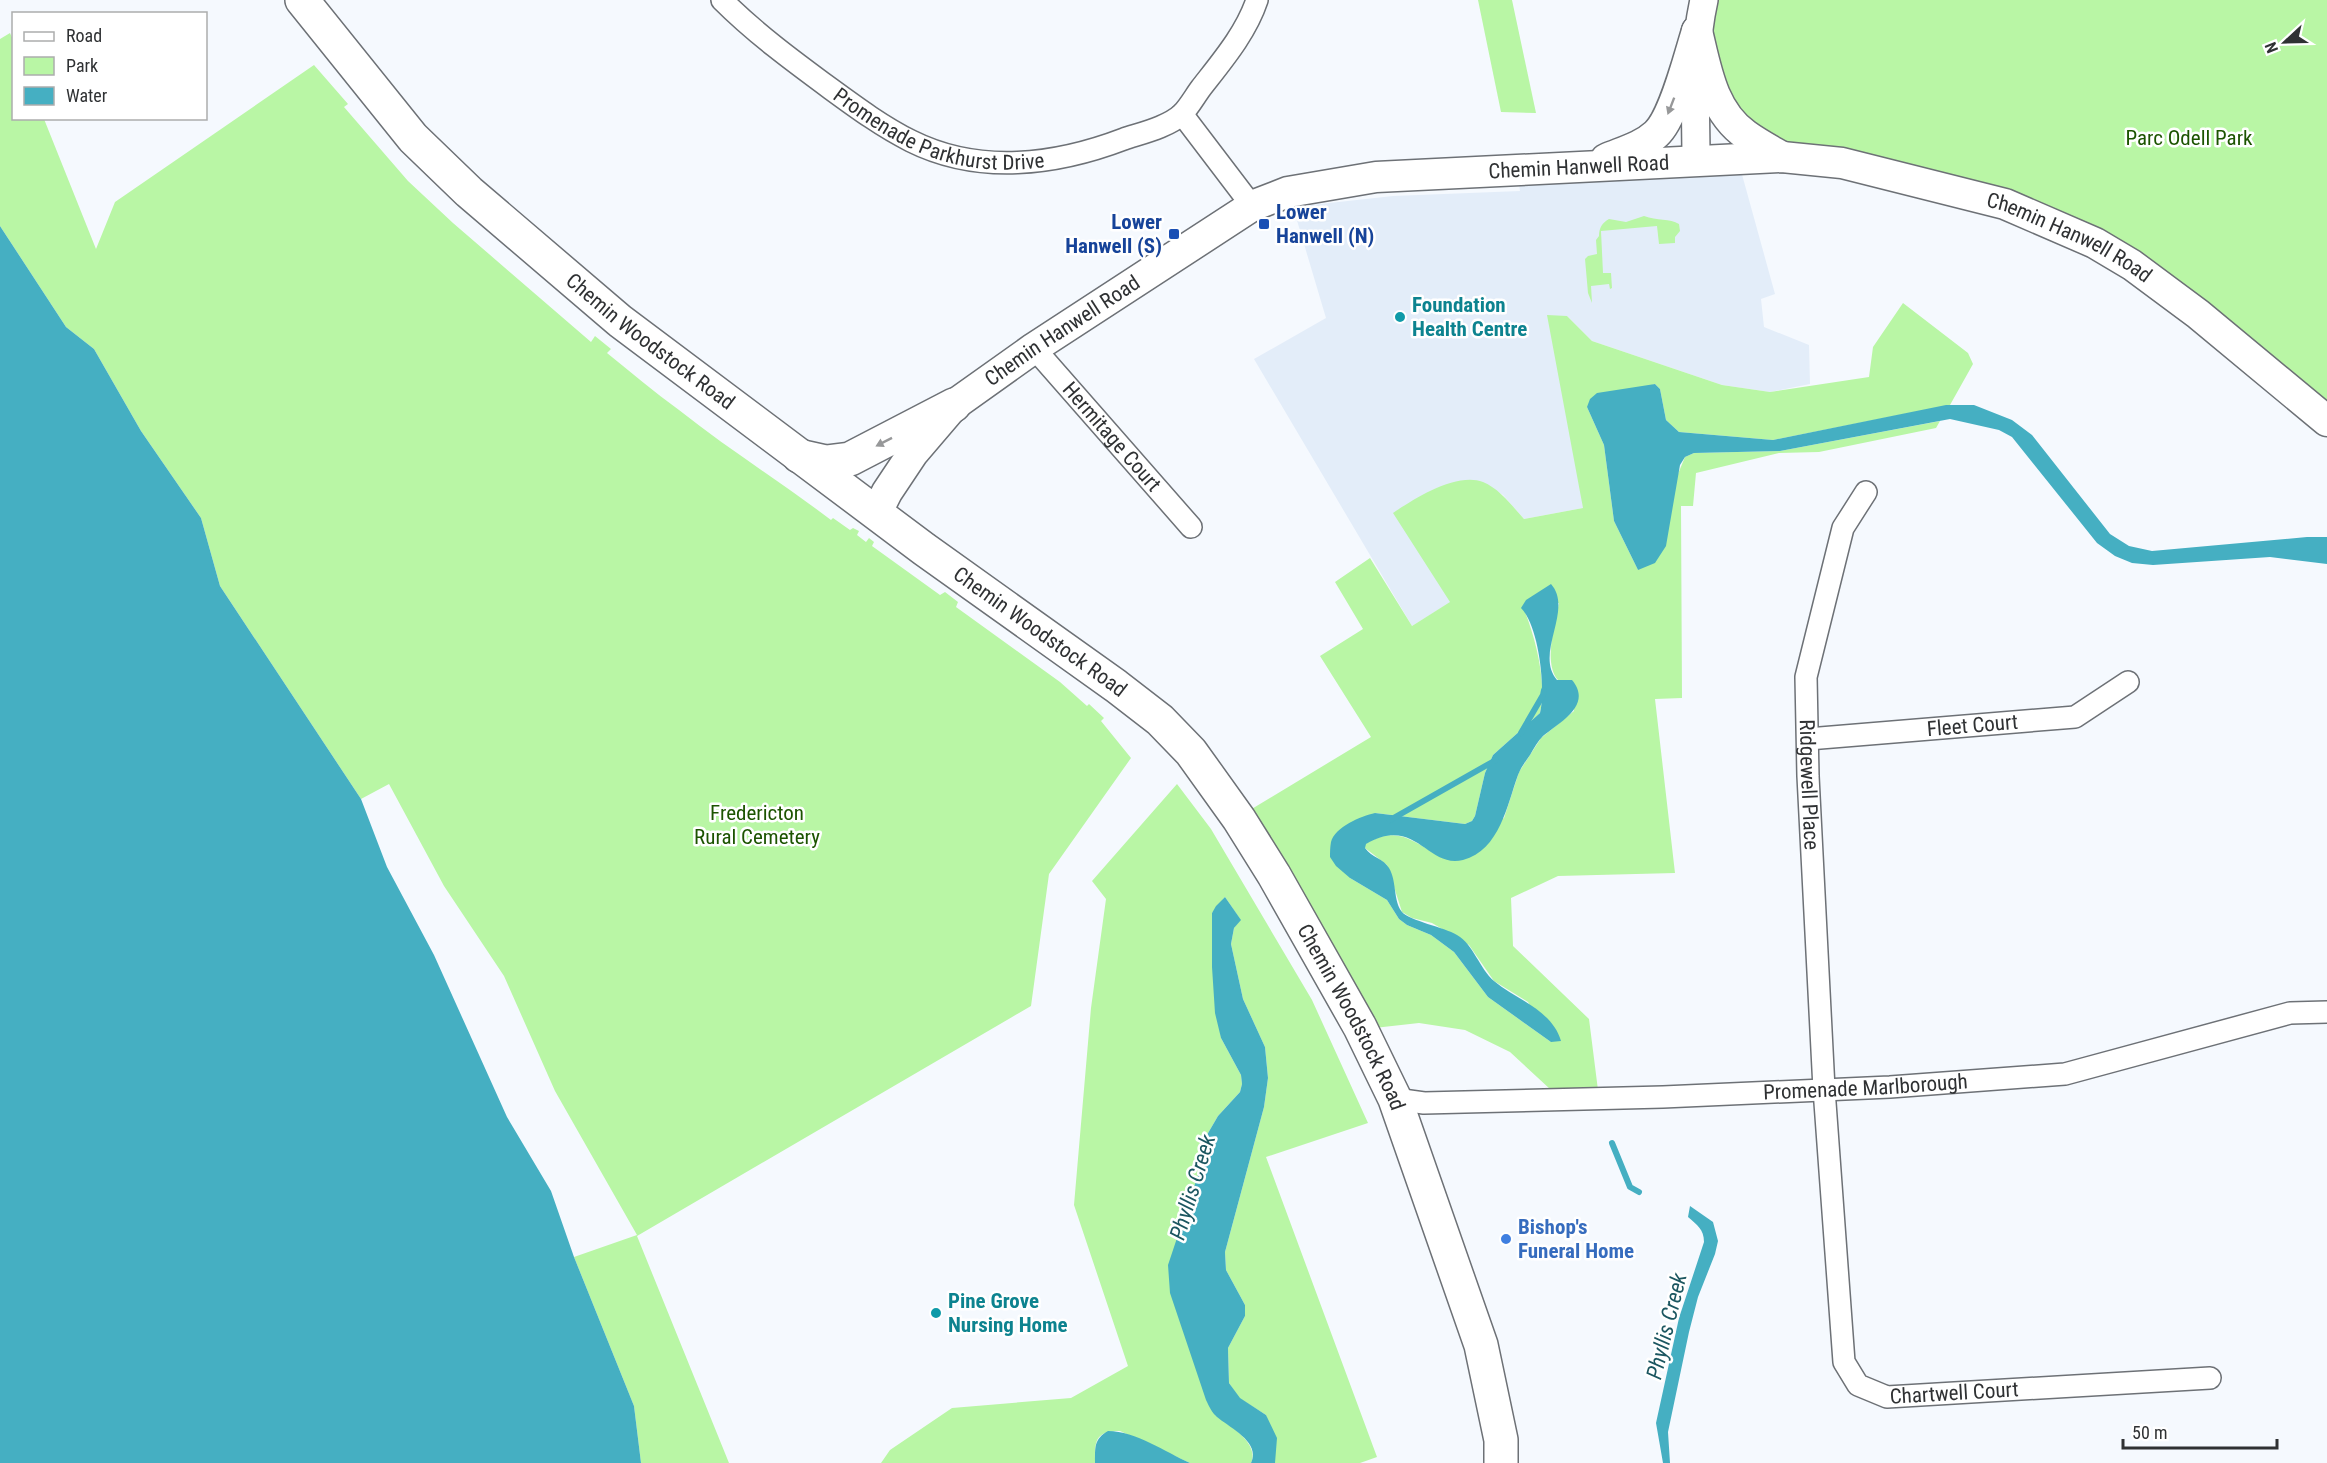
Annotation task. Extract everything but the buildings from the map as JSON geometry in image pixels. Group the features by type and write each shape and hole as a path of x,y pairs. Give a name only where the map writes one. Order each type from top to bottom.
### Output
{"main road":[{"name":"Chemin Woodstock Road","path":"302,0 413,138 469,192 620,321 876,513 1116,686 1160,720 1191,752 1239,819 1274,875 1354,1017 1395,1099 1481,1345 1501,1440 1501,1463"},
{"path":"1697,31 1708,76 1716,98 1724,111 1745,135 1782,157"},
{"path":"1588,166 1635,147 1655,135 1662,127 1697,31"},
{"name":"Chemin Hanwell Road","path":"876,513 913,453 954,405 1034,348 1252,206 1288,192 1376,177 1782,157 1842,163 2005,204 2095,243 2132,265 2198,314 2327,421"},
{"path":"799,456 826,462 850,459 954,405"}],"street":[{"name":"Promenade Parkhurst Drive","path":"722,0 769,43 866,114 913,142 962,158 1002,164 1067,157 1089,152 1148,130 1182,114"},
{"path":"1252,206 1182,114 1228,54 1257,0"},
{"path":"1696,161 1694,82 1697,31 1704,0"},
{"name":"Hermitage Court","path":"1034,348 1191,527"},
{"name":"Ridgewell Place","path":"1824,1089 1806,677 1843,528 1866,492"},
{"name":"Fleet Court","path":"1808,739 2075,717 2128,682"},
{"name":"Promenade Marlborough","path":"1395,1099 1424,1103 1563,1101 1890,1087 2065,1074 2290,1013 2327,1012"},
{"name":"Chartwell Court","path":"1824,1089 1844,1362 1858,1385 1887,1397 2210,1378"}],"shaded area":[{"path":"1738,160 1775,294 1761,299 1764,327 1809,345 1810,384 1770,392 1722,385 1592,341 1567,316 1583,508 1524,519 1503,495 1482,482 1463,481 1437,488 1394,513 1451,602 1412,626 1254,359 1326,318 1293,207 1393,196 1520,191 1517,171"}],"green space":[{"path":"1478,0 1512,0 1536,113 1501,112"},
{"name":"Parc Odell Park","path":"1704,0 2327,0 2327,421 2095,243 1736,127"},
{"name":"Fredericton Rural Cemetery","path":"10,33 12,38 12,120 44,120 96,249 115,202 314,65 348,104 344,107 408,181 453,223 591,342 595,336 611,349 607,353 716,438 831,520 833,518 850,530 853,528 859,531 857,535 866,542 869,538 874,542 872,546 940,595 945,592 958,602 956,607 1060,682 1087,706 1089,704 1104,718 1101,721 1131,758 1049,874 1031,1006 637,1236 729,1463 641,1463 634,1406 574,1257 637,1235 555,1091 504,976 444,886 389,784 361,799 220,586 201,518 141,431 94,349 66,327 0,226 0,39"},
{"path":"1644,216 1679,224 1680,231 1675,237 1675,243 1659,244 1657,226 1601,231 1603,273 1611,273 1612,288 1610,289 1609,284 1591,286 1592,303 1588,293 1585,259 1597,254 1596,240 1601,226 1609,219 1626,222"},
{"path":"1903,303 1968,353 1973,364 1950,405 1773,440 1679,432 1666,420 1660,389 1655,384 1587,407 1604,445 1614,521 1638,570 1685,457 1694,453 1780,451 1940,421 1936,428 1819,452 1779,453 1696,473 1693,506 1681,506 1682,698 1655,699 1675,873 1558,876 1511,898 1513,946 1589,1019 1599,1098 1563,1101 1510,1052 1465,1030 1419,1023 1374,1028 1250,810 1371,737 1320,656 1363,629 1335,582 1370,558 1412,626 1450,602 1393,513 1436,488 1472,480 1483,482 1495,489 1524,519 1583,508 1547,315 1567,316 1592,341 1722,385 1770,392 1869,377 1873,347","holes":["1559,603 1551,643 1551,664 1558,680 1572,680 1574,711 1541,738 1519,772 1504,818 1437,855 1411,840 1394,835 1365,844 1365,848 1387,865 1402,912 1412,918 1432,923 1469,945 1494,981 1528,1002 1551,1042 1488,997 1454,952 1431,935 1407,925 1399,919 1387,900 1350,878 1375,813 1465,824 1472,821 1485,773 1493,755 1540,713 1541,675 1533,635 1525,612"]},
{"path":"1177,784 1211,829 1312,1000 1368,1123 1266,1157 1377,1457 1360,1463 1275,1463 1266,1415 1239,1398 1229,1383 1228,1348 1245,1316 1245,1305 1226,1270 1225,1252 1264,1107 1268,1078 1265,1047 1243,999 1231,944 1234,928 1240,919 1225,897 1212,913 1221,1038 1241,1075 1242,1084 1240,1092 1218,1116 1204,1140 1203,1160 1215,1415 1242,1435 1251,1448 1253,1456 1251,1463 1190,1463 1120,1431 1105,1433 1098,1439 1095,1463 881,1463 890,1450 952,1408 1071,1398 1128,1366 1074,1205 1091,1008 1106,899 1092,881"}],"water":[{"path":"0,226 66,327 94,349 141,431 201,518 220,586 361,799 387,867 434,955 507,1117 551,1191 574,1257 634,1406 641,1463 0,1463"},
{"path":"1655,384 1660,389 1666,420 1679,432 1773,440 1946,405 1974,405 2012,420 2032,435 2110,534 2129,546 2152,551 2327,537 2327,564 2270,557 2153,565 2132,563 2115,556 2097,543 2012,437 1999,430 1950,419 1780,451 1694,453 1685,457 1680,465 1666,546 1655,563 1638,570 1614,521 1604,445 1587,407 1590,399 1597,393"},
{"path":"1551,584 1557,594 1558,606 1551,645 1551,669 1557,680 1572,680 1579,697 1572,712 1541,738 1522,767 1506,812 1494,837 1476,855 1463,860 1451,861 1440,857 1420,844 1397,836 1383,837 1366,844 1365,848 1389,868 1397,902 1402,912 1463,939 1494,981 1533,1006 1550,1021 1561,1041 1551,1042 1488,997 1454,952 1431,935 1399,919 1387,900 1350,878 1336,866 1330,857 1333,837 1343,827 1375,813 1465,824 1472,821 1485,773 1493,755 1540,713 1542,689 1540,658 1532,629 1521,608 1526,600"},
{"path":"1225,897 1241,920 1234,928 1231,944 1243,999 1265,1047 1268,1078 1264,1107 1225,1252 1226,1270 1245,1305 1245,1316 1228,1348 1229,1383 1240,1398 1266,1415 1277,1438 1275,1463 1251,1463 1252,1448 1248,1442 1214,1414 1206,1400 1170,1293 1168,1265 1203,1160 1204,1140 1218,1116 1240,1092 1242,1084 1241,1075 1221,1038 1215,1013 1212,913"},
{"path":"1690,1206 1713,1222 1718,1241 1698,1297 1689,1332 1668,1432 1670,1463 1663,1463 1656,1423 1679,1318 1704,1242 1701,1230 1688,1217"},
{"path":"1108,1431 1140,1438 1190,1463 1095,1463 1096,1444 1100,1437"}],"waterway":[{"path":"1521,733 1544,690"},
{"path":"1390,820 1496,760"},
{"name":"Phyllis Creek","path":"1612,1143 1630,1187 1639,1192"}],"place":[{"name":"Lower Hanwell (N)","path":"1264,224"},
{"name":"Lower Hanwell (S)","path":"1174,234"},
{"name":"Foundation Health Centre","path":"1400,317"},
{"name":"Bishop's Funeral Home","path":"1506,1239"},
{"name":"Pine Grove Nursing Home","path":"936,1313"}]}
